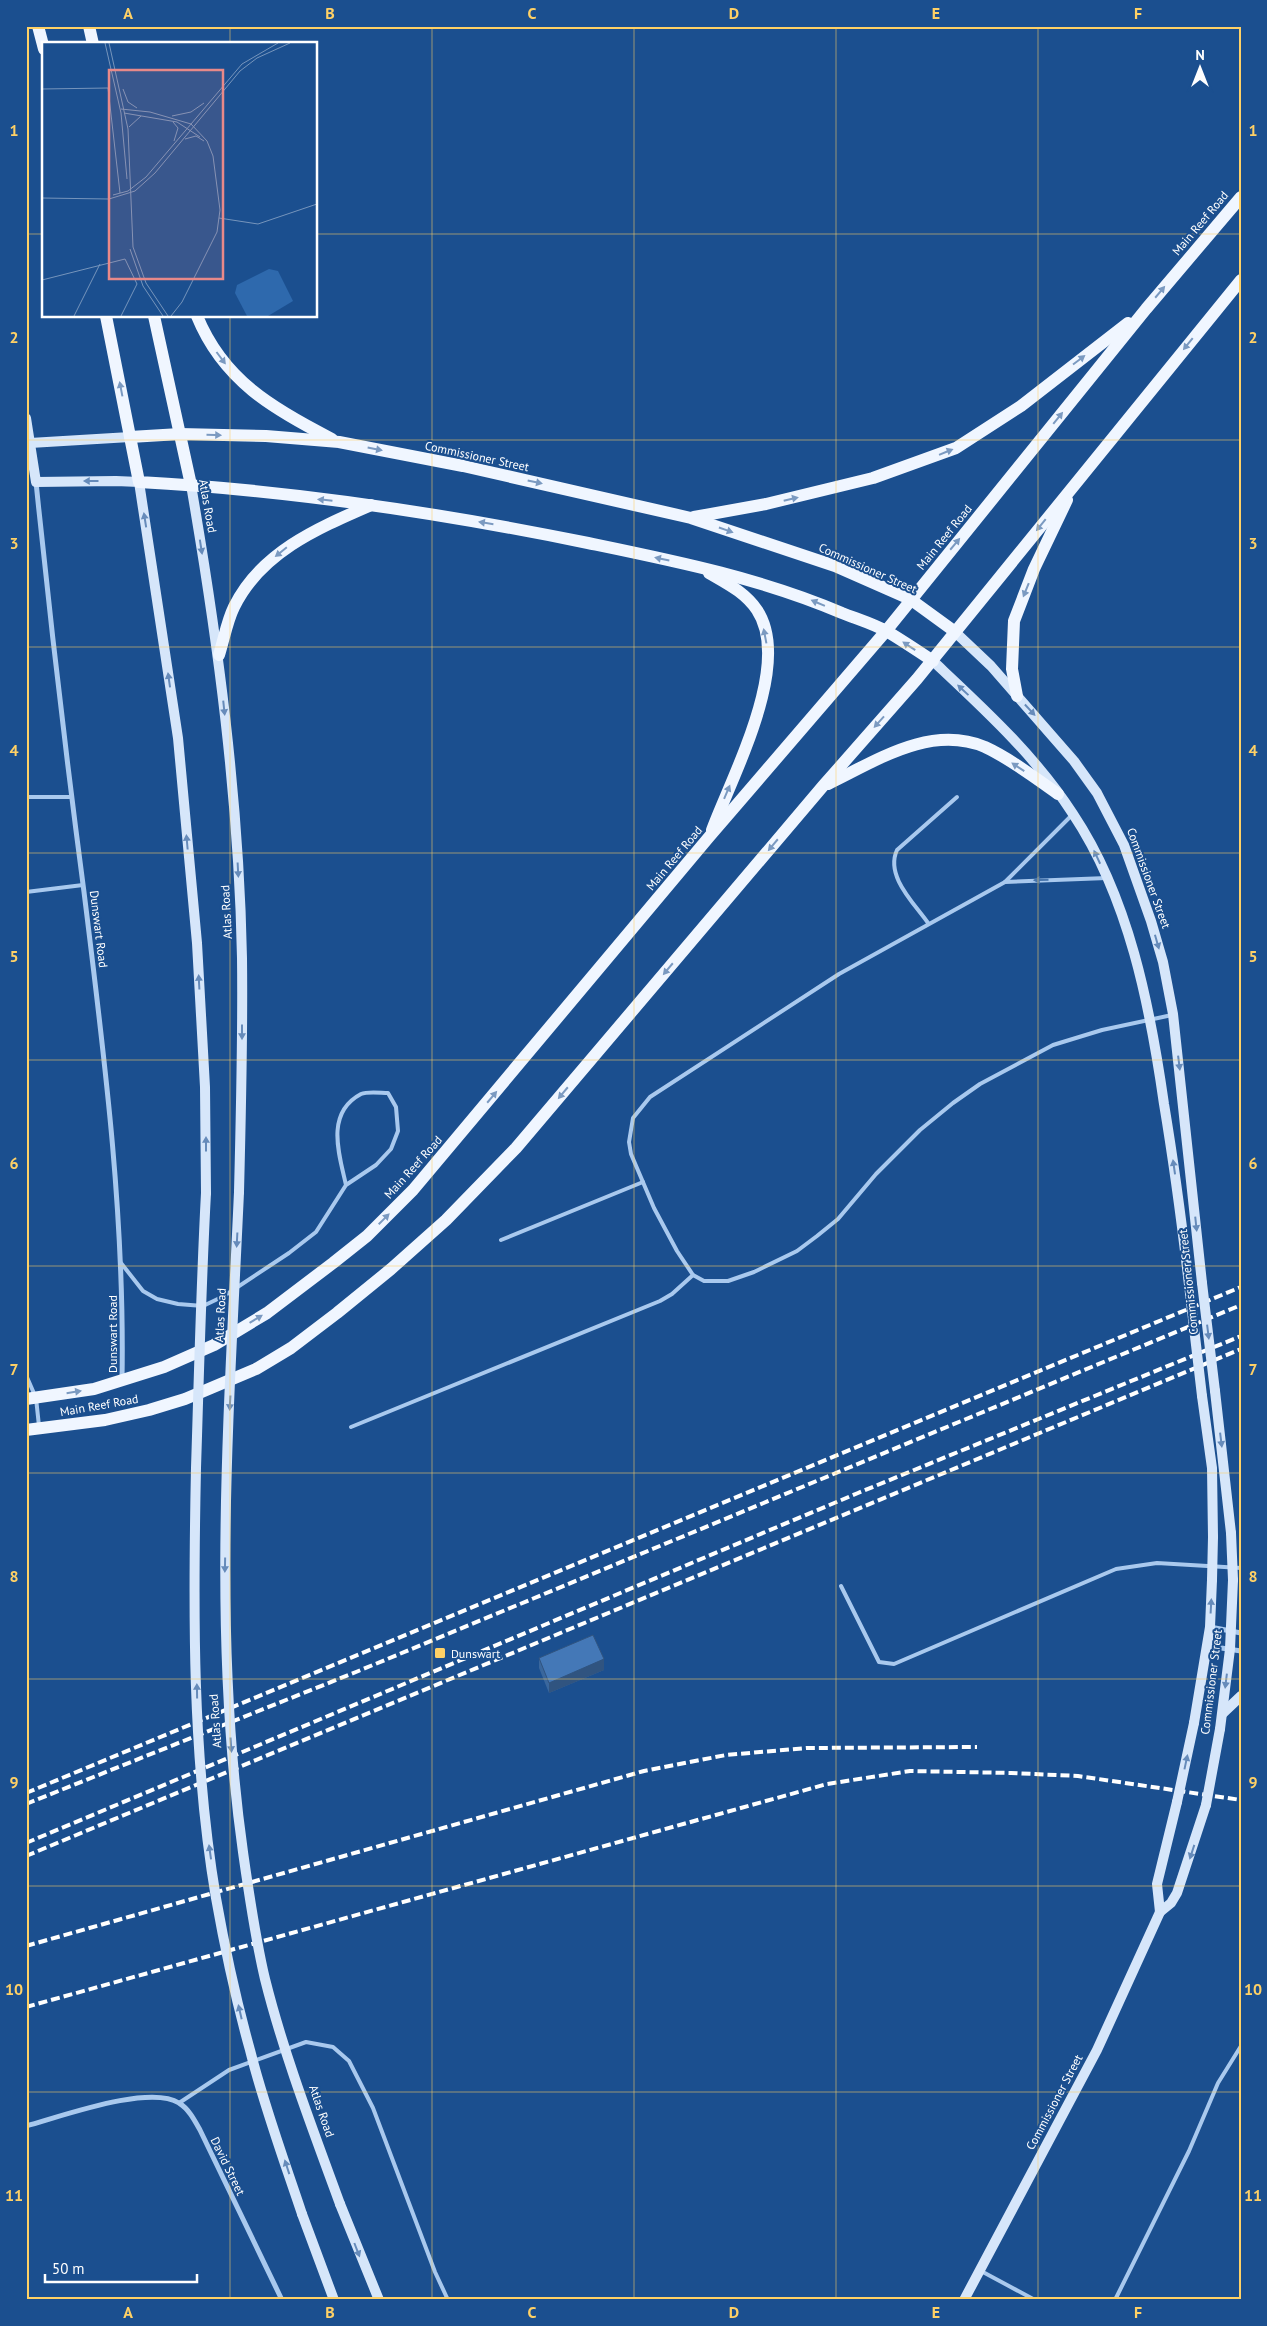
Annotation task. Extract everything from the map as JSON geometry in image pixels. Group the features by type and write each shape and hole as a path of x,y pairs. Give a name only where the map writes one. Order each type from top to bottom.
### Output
{"main road":[{"path":"38,26 42,42"},
{"path":"89,26 93,42"},
{"name":"Main Reef Road","path":"31,1399 94,1389 164,1367 214,1345 267,1313 367,1236 419,1183 886,631 1146,309 1241,197"},
{"name":"Main Reef Road","path":"26,1430 104,1420 149,1410 185,1398 256,1369 291,1348 391,1269 446,1220 516,1148 823,786 933,661 954,631 1241,280"},
{"path":"691,518 766,504 873,478 956,448 1021,406 1146,309"},
{"name":"Atlas Road","path":"106,318 139,482 165,651 180,768 197,942 206,1087 206,1193 200,1298 194,1570 197,1718 206,1825 224,1939 250,2053 302,2214 334,2300"},
{"name":"Atlas Road","path":"154,318 191,485 219,655 233,800 242,956 239,1192 227,1463 225,1583 227,1687 238,1821 259,1947 276,2018 340,2204 379,2300"},
{"path":"198,318 218,355 242,383 267,403 339,442"},
{"path":"26,418 36,482 139,482"},
{"name":"Commissioner Street","path":"130,437 180,434 266,436 339,442 472,468 691,518 836,566 910,599 954,631 1017,696 1074,761 1097,793 1124,845 1151,921 1163,962 1173,1014 1231,1534 1236,1631 1230,1649 1223,1713 1206,1805 1177,1892 1171,1903 1160,1912 1097,2050 964,2300"},
{"path":"30,444 130,437"},
{"name":"Commissioner Street","path":"139,482 191,485 371,505 510,527 696,566 760,582 807,598 886,631 933,661 1020,745 1073,814 1107,878 1131,943 1151,1019 1178,1193 1212,1468 1214,1536 1208,1646 1194,1723 1157,1884 1160,1912"},
{"path":"1017,696 1012,669 1014,621 1034,569 1075,482"},
{"path":"219,655 233,609 245,588 262,568 287,547 319,528 371,505"},
{"path":"696,566 740,592 757,610 765,630 768,650 766,675 759,709 710,837"},
{"path":"823,786 894,751 930,740 946,740 966,741 992,751 1058,794"},
{"path":"1232,1556 1241,1570"},
{"path":"1223,1713 1241,1696"}],"street":[{"name":"Dunswart Road","path":"36,482 54,659 106,1066 120,1262 123,1329 122,1380"},
{"path":"1210,1627 1236,1631"},
{"path":"1208,1646 1241,1651"},
{"path":"26,2126 116,2101 150,2097 179,2103"},
{"name":"David Street","path":"179,2103 192,2116 200,2130 282,2300"}],"lane":[{"path":"26,796 72,797"},
{"path":"928,923 897,878 893,864 894,857 897,850 957,797"},
{"path":"1073,814 1005,882 839,974 650,1097 633,1118 630,1136 631,1154 654,1208 693,1276 704,1280 728,1281 754,1272 797,1251 838,1219 876,1174 920,1130 953,1102 980,1084 1053,1045 1081,1035 1173,1014"},
{"path":"1005,882 1107,878"},
{"path":"26,892 83,885"},
{"path":"120,1262 143,1291 157,1299 178,1304 203,1306 224,1296 289,1253 316,1232 346,1185 376,1165 391,1149 398,1131 396,1107 388,1093 362,1093 343,1109 336,1131 338,1152 346,1185"},
{"path":"501,1240 643,1182"},
{"path":"351,1427 660,1301 672,1294 693,1276"},
{"path":"26,1375 39,1428"},
{"path":"841,1586 879,1662 894,1664 1116,1569 1157,1563 1241,1570"},
{"path":"179,2103 229,2070 255,2060 306,2042 333,2048 349,2061 373,2108 435,2272 448,2300"},
{"path":"1114,2300 1189,2151 1218,2083 1241,2046"},
{"path":"980,2270 1034,2300"}],"building":[{"path":"593,1635 604,1659 549,1683 539,1658"}],"railway":[{"path":"26,1793 1241,1287"},
{"path":"26,1804 356,1672 1241,1305"},
{"path":"26,1843 858,1493 1241,1336"},
{"path":"26,1856 1241,1349"},
{"path":"26,1946 644,1771 726,1755 807,1748 977,1747"},
{"path":"26,2007 827,1784 910,1771 1011,1773 1078,1776 1241,1800"}],"place":[{"name":"Dunswart","path":"440,1653"}]}
